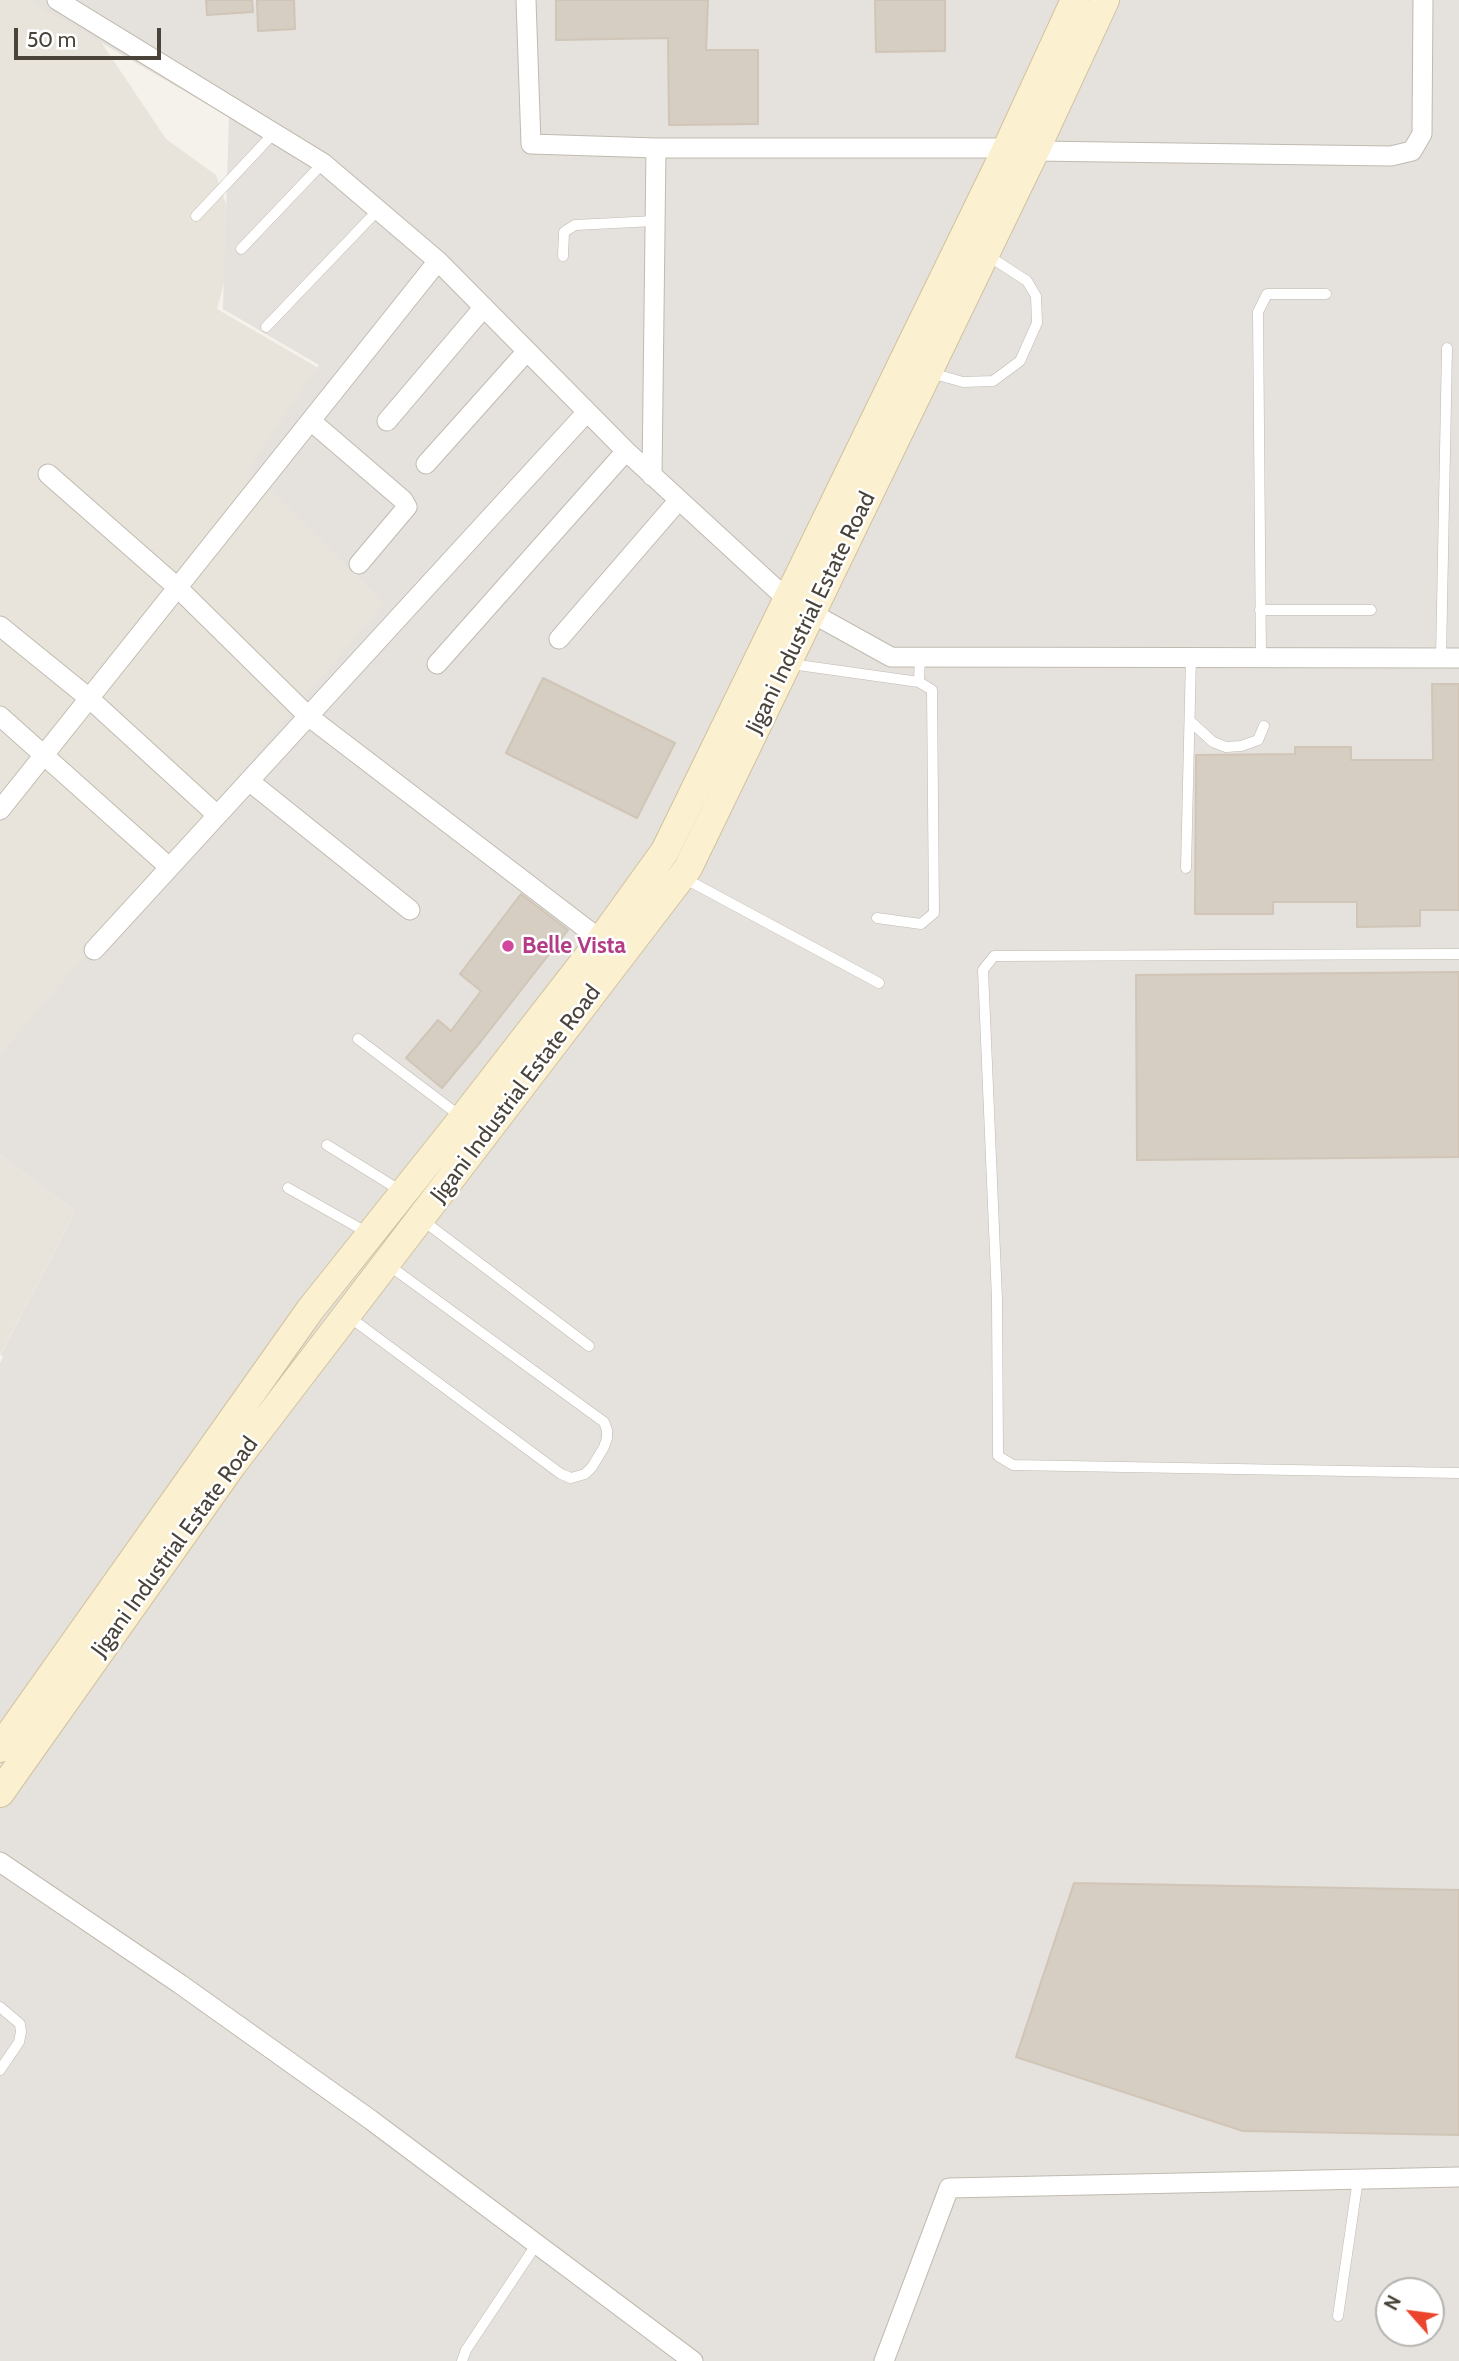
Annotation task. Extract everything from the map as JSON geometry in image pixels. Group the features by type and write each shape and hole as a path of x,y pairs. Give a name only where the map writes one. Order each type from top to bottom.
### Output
{"main road":[{"name":"Jigani Industrial Estate Road","path":"0,1748 310,1310 601,940 665,851 927,372 984,253 1075,0"},
{"name":"Jigani Industrial Estate Road","path":"0,1793 232,1465 688,868 787,663 799,606 1021,149 1105,0"}],"street":[{"path":"57,0 323,163 438,261 678,501 799,606 891,657 1450,658"},
{"path":"526,0 531,144 656,148 1021,149 1391,156 1412,151 1422,134 1423,0"},
{"path":"652,476 656,148"},
{"path":"0,810 438,261"},
{"path":"387,421 484,307"},
{"path":"426,464 527,351"},
{"path":"94,950 587,412"},
{"path":"311,421 403,500 407,507 359,564"},
{"path":"437,664 626,451"},
{"path":"48,474 178,588 308,716 601,940"},
{"path":"559,639 678,501"},
{"path":"0,626 90,699 217,815"},
{"path":"0,716 169,867"},
{"path":"249,781 410,909"},
{"path":"0,1861 359,2112 693,2361"},
{"path":"884,2361 949,2188 1459,2177"}],"lane":[{"path":"196,216 274,133"},
{"path":"241,249 323,163"},
{"path":"266,327 378,210"},
{"path":"563,256 565,232 575,225 655,221"},
{"path":"927,372 963,382 993,381 1020,361 1037,323 1036,296 1027,281 984,253"},
{"path":"1261,657 1258,312 1267,293 1326,294"},
{"path":"1447,348 1450,658"},
{"path":"1260,610 1371,610"},
{"path":"919,682 920,657"},
{"path":"1185,868 1191,657"},
{"path":"787,663 919,682 932,690 934,913 921,924 877,918"},
{"path":"1190,721 1213,742 1226,747 1241,746 1258,740 1264,726"},
{"path":"681,877 879,983"},
{"path":"1459,954 993,956 983,970 997,1299 998,1456 1013,1465 1459,1473"},
{"path":"358,1039 463,1118"},
{"path":"327,1145 404,1193"},
{"path":"288,1188 371,1235"},
{"path":"420,1219 589,1346"},
{"path":"346,1315 561,1474 571,1478 585,1474 592,1467 607,1438 604,1422 386,1264"},
{"path":"0,2007 20,2024 21,2032 19,2042 0,2070"},
{"path":"1338,2316 1358,2179"},
{"path":"462,2361 466,2350 536,2245"}],"shaded area":[{"path":"0,0 50,0 81,12 166,139 216,175 237,236 217,309 425,430 352,572 391,610 0,1103"},
{"path":"28,0 1459,0 1459,2361 0,2361 0,1363 3,1357 1,1355 75,1211 0,1155 0,1055 384,604 249,468 319,365 223,309 229,117"},
{"path":"0,1155 75,1211 0,1356"}],"building":[{"path":"206,0 252,0 253,12 207,15"},
{"path":"257,0 294,0 295,29 258,31"},
{"path":"556,0 708,0 706,50 758,50 758,124 669,125 668,38 556,40"},
{"path":"875,0 945,0 945,51 876,52"},
{"path":"543,678 675,743 637,818 506,753"},
{"path":"1432,684 1459,684 1459,910 1420,910 1420,926 1357,927 1357,902 1273,902 1273,914 1195,914 1196,755 1295,754 1295,747 1351,747 1351,760 1433,760"},
{"path":"521,894 568,930 442,1088 406,1058 438,1020 451,1031 481,991 460,974"},
{"path":"1459,972 1459,1157 1137,1160 1136,975"},
{"path":"1074,1883 1459,1890 1459,2135 1243,2131 1016,2057"}],"place":[{"name":"Belle Vista","path":"508,946"}]}
